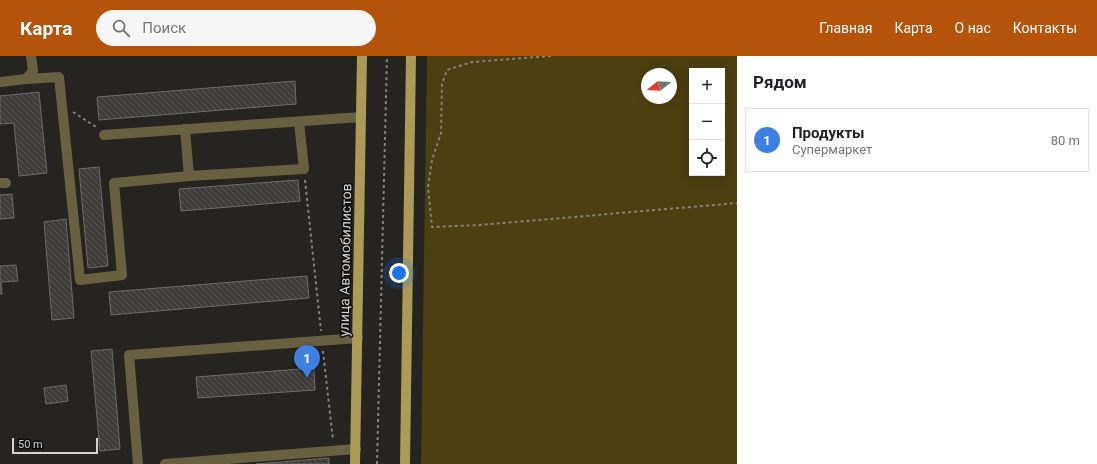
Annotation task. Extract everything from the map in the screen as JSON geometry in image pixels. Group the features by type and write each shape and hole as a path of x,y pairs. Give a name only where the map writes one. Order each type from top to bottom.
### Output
{"main road":[{"name":"улица Автомобилистов","path":"355,464 362,56"},
{"path":"405,464 411,56"}],"street":[{"path":"26,79 33,71 31,56"},
{"path":"0,82 59,77 80,280 122,275 114,183 189,176 304,169 299,122"},
{"path":"104,135 361,117"},
{"path":"185,130 189,176"},
{"path":"138,464 129,355 358,338"},
{"path":"165,464 356,449"}],"path":[{"path":"377,464 387,56"},
{"path":"551,56 472,62 447,70 442,84 441,133 432,160 428,187 432,227 480,225 737,203"},
{"path":"304,169 334,451"}],"shaded area":[{"path":"427,56 737,56 737,464 421,464"}],"building":[{"path":"295,81 296,104 99,120 97,97"},
{"path":"39,92 47,173 19,176 14,123 0,124 0,96"},
{"path":"99,167 108,266 88,268 79,169"},
{"path":"298,180 300,201 181,211 179,189"},
{"path":"12,194 14,218 0,219 0,195"},
{"path":"66,219 74,318 52,320 44,222"},
{"path":"16,265 18,281 1,282 2,294 0,294 0,266"},
{"path":"307,276 309,298 111,315 109,292"},
{"path":"112,349 120,449 100,451 91,351"},
{"path":"314,368 315,390 198,398 196,377"},
{"path":"66,385 68,401 46,404 44,388"},
{"path":"329,458 329,464 256,464"}],"place":[{"name":"Продукты","path":"307,378"}]}
